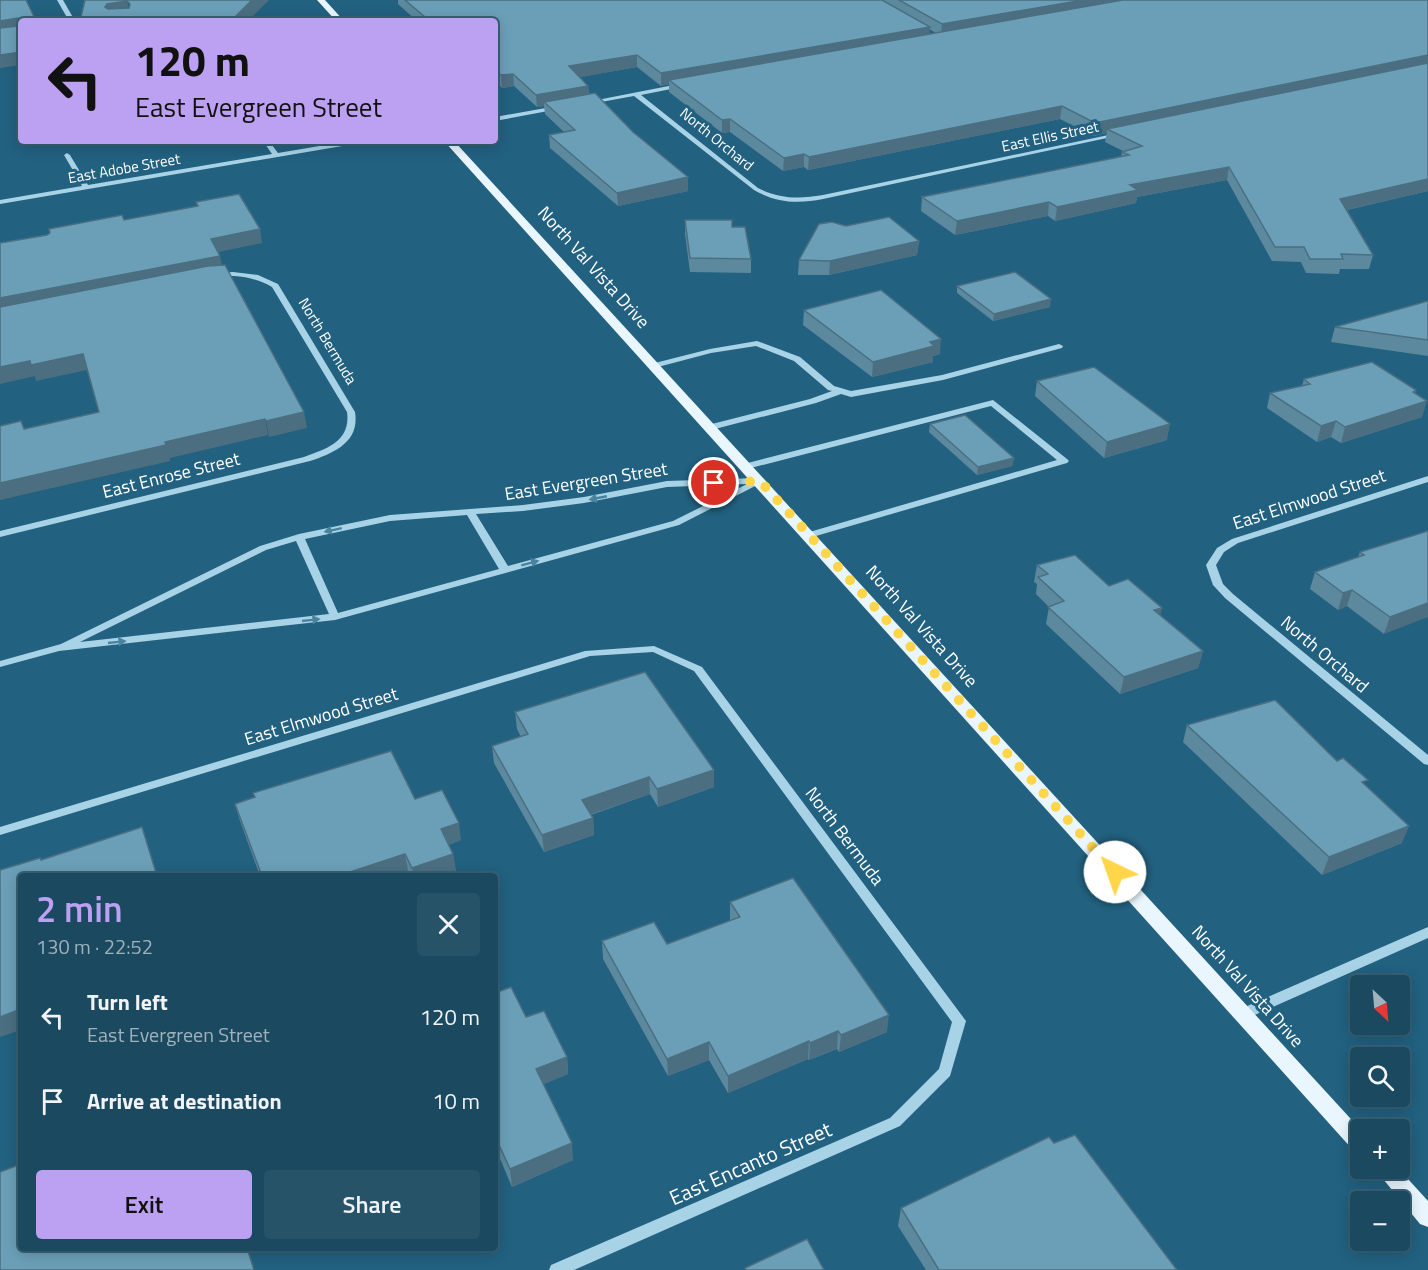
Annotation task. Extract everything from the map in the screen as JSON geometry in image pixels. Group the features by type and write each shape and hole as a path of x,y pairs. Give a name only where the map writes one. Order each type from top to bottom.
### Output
{"main road":[{"path":"321,0 337,18"},
{"name":"North Val Vista Drive","path":"452,144 747,466 1350,1132"},
{"path":"1394,1179 1428,1217"}],"street":[{"path":"60,0 70,18"},
{"path":"578,104 694,84"},
{"name":"North Orchard","path":"636,94 756,189 772,198 784,200"},
{"path":"498,118 566,106"},
{"name":"East Ellis Street","path":"784,200 824,197 1126,134"},
{"path":"268,144 276,155"},
{"name":"East Adobe Street","path":"0,202 342,144"},
{"path":"68,155 86,188"},
{"name":"North Bermuda","path":"211,276 250,276 262,278 275,286 351,412 353,425 345,439"},
{"path":"654,366 710,351 757,343 797,360 831,388 851,394 943,377 1059,346"},
{"path":"711,427 813,401 840,391"},
{"path":"747,466 993,404 1064,461 809,535"},
{"name":"East Enrose Street","path":"0,534 307,459 321,455 345,439"},
{"name":"East Elmwood Street","path":"1211,565 1223,547 1235,541 1428,479"},
{"name":"East Evergreen Street","path":"59,648 263,548 299,537 390,518 470,513 584,500 667,484 760,481"},
{"name":"East Evergreen Street","path":"0,664 59,648 335,617 676,523 760,481"},
{"path":"470,513 505,570"},
{"path":"299,537 335,617"},
{"name":"North Orchard","path":"1211,565 1218,585 1229,596 1428,761"},
{"name":"North Bermuda","path":"654,649 698,669 959,1021 945,1072"},
{"name":"East Elmwood Street","path":"0,831 590,654 654,649"},
{"path":"1243,1014 1428,932"},
{"name":"East Encanto Street","path":"557,1270 895,1122 945,1072"}],"building":[{"path":"0,0 26,0 35,18 18,18 0,21"},
{"path":"85,0 252,0 234,18 81,18","holes":["127,1 130,4 129,8 108,9 105,7 107,4"]},
{"path":"405,0 882,0 930,27 661,73 637,55 569,66 588,86 536,95 513,74 501,75 498,72 498,18 425,17"},
{"path":"899,0 1083,0 942,24"},
{"path":"1123,0 1428,0 1428,55 1095,123 1062,106 809,157 804,154 784,158 730,119 722,120 669,80"},
{"path":"18,26 18,52 0,55 0,28"},
{"path":"1428,63 1428,179 1340,199 1373,255 1341,254 1343,259 1310,259 1304,247 1275,247 1229,167 1130,185 1138,190 1057,207 1049,202 957,221 922,197 1129,155 1122,152 1142,146 1107,129"},
{"path":"595,93 633,132 688,177 617,193 549,135 575,130 544,102"},
{"path":"239,194 260,229 211,239 220,256 0,298 0,243 47,235 50,233 49,229 122,215 124,220 198,206 196,202"},
{"path":"889,217 919,241 830,261 799,260 819,224 832,222 846,226"},
{"path":"685,220 732,220 732,227 745,227 751,259 690,258"},
{"path":"225,265 304,412 165,442 166,445 0,483 0,426 21,421 24,429 99,412 83,354 31,365 30,361 0,367 0,307 208,266"},
{"path":"1015,272 1051,299 994,314 957,286"},
{"path":"881,290 941,339 930,342 934,346 873,362 804,310"},
{"path":"1428,301 1428,340 1335,327"},
{"path":"1372,362 1416,390 1413,392 1427,401 1345,427 1336,421 1321,426 1270,393 1310,384 1304,379"},
{"path":"1094,367 1170,424 1107,442 1037,381"},
{"path":"965,415 1014,458 978,467 930,424"},
{"path":"1428,531 1428,603 1390,617 1352,590 1343,593 1315,572 1364,555 1360,552"},
{"path":"1075,555 1109,586 1128,579 1162,608 1154,610 1203,651 1124,677 1048,607 1064,601 1038,577 1048,574 1037,565"},
{"path":"645,672 714,770 657,789 649,777 582,800 593,818 542,835 492,746 528,734 515,712"},
{"path":"1275,700 1337,761 1343,758 1368,780 1362,782 1409,826 1329,857 1187,725"},
{"path":"391,751 415,799 442,790 459,823 441,829 453,854 412,868 405,854 347,873 261,873 235,804 255,797 253,793"},
{"path":"142,827 156,873 18,873 18,1010 0,1017 0,870 40,858 41,860"},
{"path":"793,878 889,1015 841,1035 838,1031 810,1043 809,1041 728,1076 709,1042 667,1059 602,941 654,922 667,944 740,917 730,902"},
{"path":"511,987 526,1017 544,1011 567,1057 536,1069 572,1143 510,1169 498,1143 498,992"},
{"path":"1075,1135 1177,1270 939,1270 901,1208 1049,1137 1054,1143"},
{"path":"18,1165 18,1251 248,1251 254,1270 0,1270 0,1172"},
{"path":"807,1239 824,1270 746,1270 745,1268"}],"route":[{"path":"714,483 760,481 1115,872"}]}
